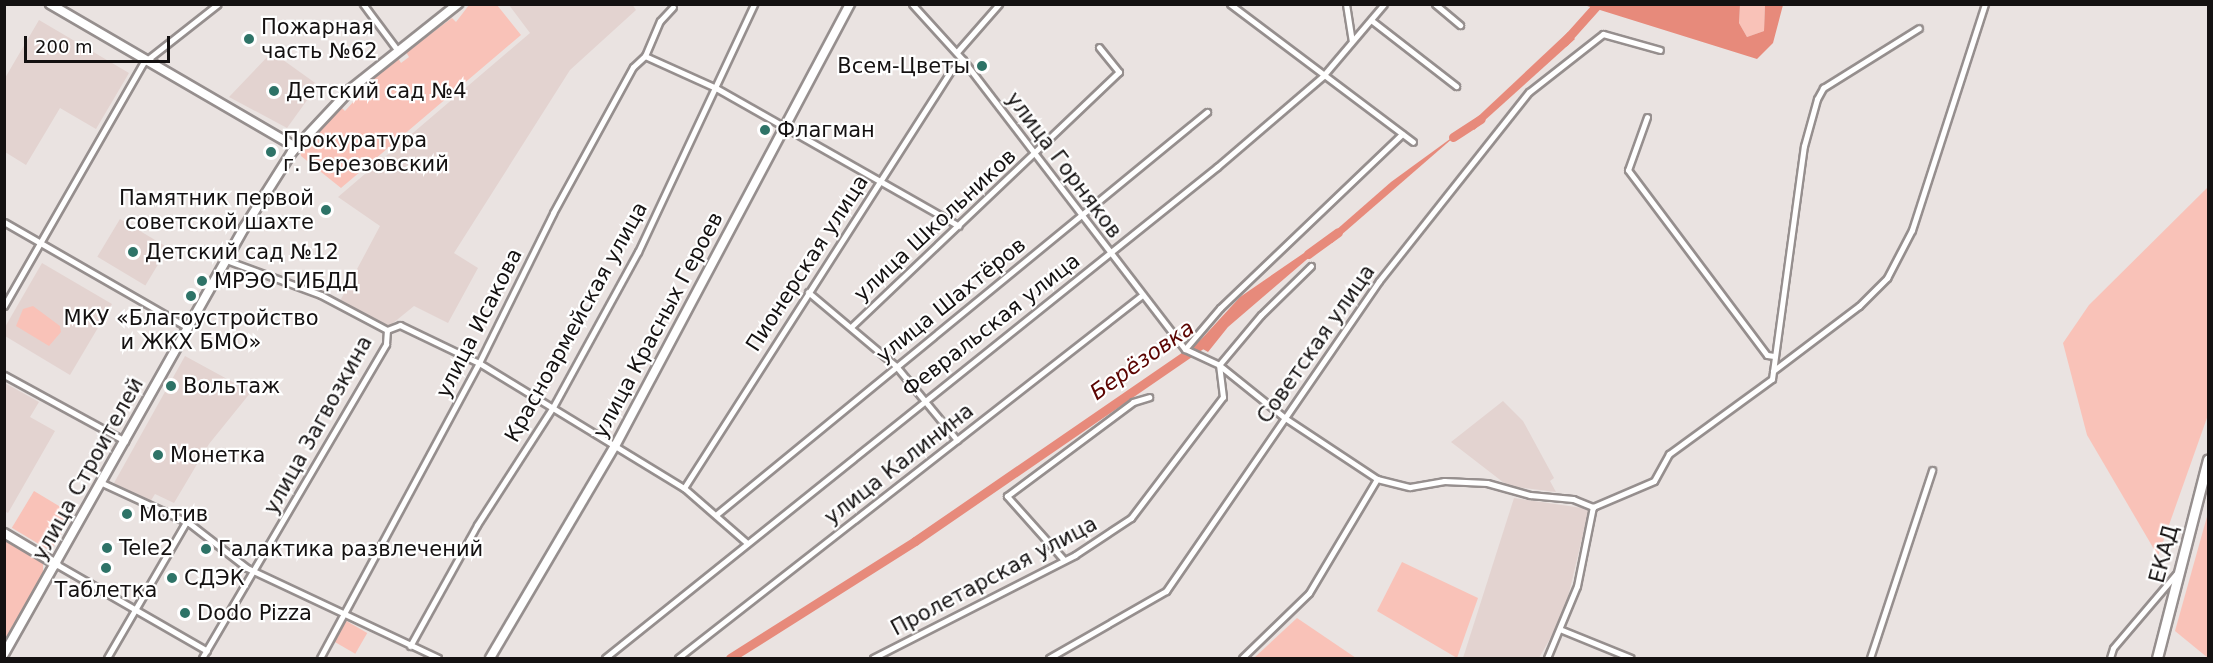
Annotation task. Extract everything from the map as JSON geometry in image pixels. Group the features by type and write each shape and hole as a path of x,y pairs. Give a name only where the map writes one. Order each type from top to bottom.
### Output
{"highway":[{"name":"ЕКАД","path":"2157,658 2208,459"}],"main road":[{"path":"50,4 296,147"},
{"name":"улица Строителей","path":"4,654 226,260 296,147 346,94 458,4"},
{"name":"улица Красных Героев","path":"490,658 615,446 850,4"},
{"path":"4,533 56,564"}],"street":[{"path":"4,306 38,242 146,59 218,4"},
{"name":"Красноармейская улица","path":"410,646 477,525 553,407 638,252 754,4"},
{"name":"улица Горняков","path":"912,4 957,52 1083,212 1142,296 1185,349"},
{"path":"957,52 999,4"},
{"path":"1230,4 1413,142"},
{"path":"1346,4 1352,42"},
{"name":"Февральская улица","path":"604,658 923,399 1110,252 1323,76 1384,4"},
{"path":"1435,4 1460,25"},
{"path":"1773,371 1858,306 1887,278 1912,230 1985,4"},
{"path":"363,5 398,51"},
{"name":"улица Исакова","path":"320,658 479,363 553,213 633,67 645,56 660,21 673,7"},
{"path":"1371,20 1456,86"},
{"path":"1402,134 1220,308 1185,349 1219,365 1285,417 1377,479 1410,487 1444,481 1487,483 1530,495 1573,499 1593,507 1654,481 1669,454 1765,386 1773,371 1804,146 1817,99 1823,88 1919,28"},
{"name":"Советская улица","path":"1049,658 1166,591 1379,281 1529,92 1603,34 1660,50"},
{"name":"улица Школьников","path":"851,327 1036,154 1119,72 1099,47"},
{"path":"645,56 716,88 880,178 959,226"},
{"name":"Пионерская улица","path":"684,488 949,72 963,60"},
{"name":"улица Шахтёров","path":"717,514 1207,112"},
{"path":"1647,117 1628,170 1767,355 1774,356"},
{"path":"4,222 188,328"},
{"path":"226,260 321,295 387,330 400,325 479,363 684,488 717,514 747,543"},
{"path":"1219,365 1275,299 1311,266"},
{"path":"808,292 896,366 957,440"},
{"name":"улица Калинина","path":"678,658 1142,296"},
{"name":"улица Загвозкина","path":"202,658 386,344 387,330"},
{"name":"Пролетарская улица","path":"873,658 1065,560 1131,518 1165,478 1223,397 1219,365"},
{"path":"4,375 125,441"},
{"path":"1065,560 1007,496 1133,402 1149,397"},
{"path":"1870,658 1932,470"},
{"path":"1242,658 1309,593 1377,479"},
{"path":"102,483 186,522 255,571 438,658"},
{"path":"1547,658 1562,630 1577,586 1593,507"},
{"path":"107,658 186,522"},
{"path":"56,564 207,651"},
{"path":"2110,658 2113,648 2177,573"},
{"path":"1562,630 1632,658"}],"shaded area":[{"path":"632,4 636,10 570,70 454,253 478,268 448,323 414,306 387,328 340,301 380,226 338,197 530,33 509,5"},
{"path":"469,5 497,5 521,35 341,188 301,156 300,151 340,106 345,111 354,101 350,94 398,58 401,63 409,57 406,52 452,18 456,22"},
{"path":"1584,5 1740,5 1739,23 1747,37 1764,31 1765,5 1783,5 1773,43 1757,59"},
{"path":"1740,5 1765,5 1764,31 1747,37 1739,23"},
{"path":"39,20 129,73 96,129 60,108 26,165 5,152 5,78"},
{"path":"1568,32 1575,39 1474,130 1470,124"},
{"name":"Детский сад №4","path":"272,52 318,85 287,128 229,97"},
{"path":"1461,131 1332,243 1327,238 1391,182"},
{"path":"2208,187 2208,415 2158,556 2087,435 2063,343 2089,305"},
{"name":"Детский сад №12","path":"120,219 168,248 145,286 97,257"},
{"path":"1317,244 1319,249 1228,327 1208,352 1196,345 1240,297"},
{"path":"42,263 112,304 70,375 5,336 5,327"},
{"path":"33,306 60,326 61,332 49,346 16,326 23,309"},
{"path":"185,356 251,392 209,444 174,503 155,494 150,502 114,483"},
{"path":"5,383 39,402 30,417 55,431 8,513 4,511"},
{"path":"1503,401 1523,421 1554,478 1550,481 1556,492 1508,486 1451,442"},
{"path":"34,491 73,514 50,551 12,528"},
{"path":"1514,498 1589,509 1564,614 1539,658 1463,658"},
{"path":"2208,513 2208,658 2175,631"},
{"path":"5,539 43,563 43,573 5,641"},
{"path":"1402,562 1478,598 1457,658 1377,611"},
{"path":"1297,618 1356,658 1254,658"},
{"path":"343,619 367,633 355,654 331,640"}],"waterway":[{"name":"Берёзовка","path":"1564,42 1598,4"},
{"name":"Берёзовка","path":"1453,137 1481,119"},
{"name":"Берёзовка","path":"1308,254 1338,232"},
{"name":"Берёзовка","path":"730,658 915,541 1207,340"}],"place":[{"name":"Пожарная часть №62","path":"249,39"},
{"name":"Всем-Цветы","path":"982,66"},
{"name":"Детский сад №4","path":"274,91"},
{"name":"Флагман","path":"765,130"},
{"name":"Прокуратура г. Березовский","path":"271,152"},
{"name":"Памятник первой советской шахте","path":"326,210"},
{"name":"Детский сад №12","path":"133,252"},
{"name":"МРЭО ГИБДД","path":"202,281"},
{"name":"МКУ «Благоустройство и ЖКХ БМО»","path":"191,296"},
{"name":"Вольтаж","path":"171,386"},
{"name":"Монетка","path":"158,455"},
{"name":"Мотив","path":"127,514"},
{"name":"Tele2","path":"107,548"},
{"name":"Галактика развлечений","path":"206,549"},
{"name":"Таблетка","path":"106,568"},
{"name":"СДЭК","path":"172,578"},
{"name":"Dodo Pizza","path":"185,613"}]}
